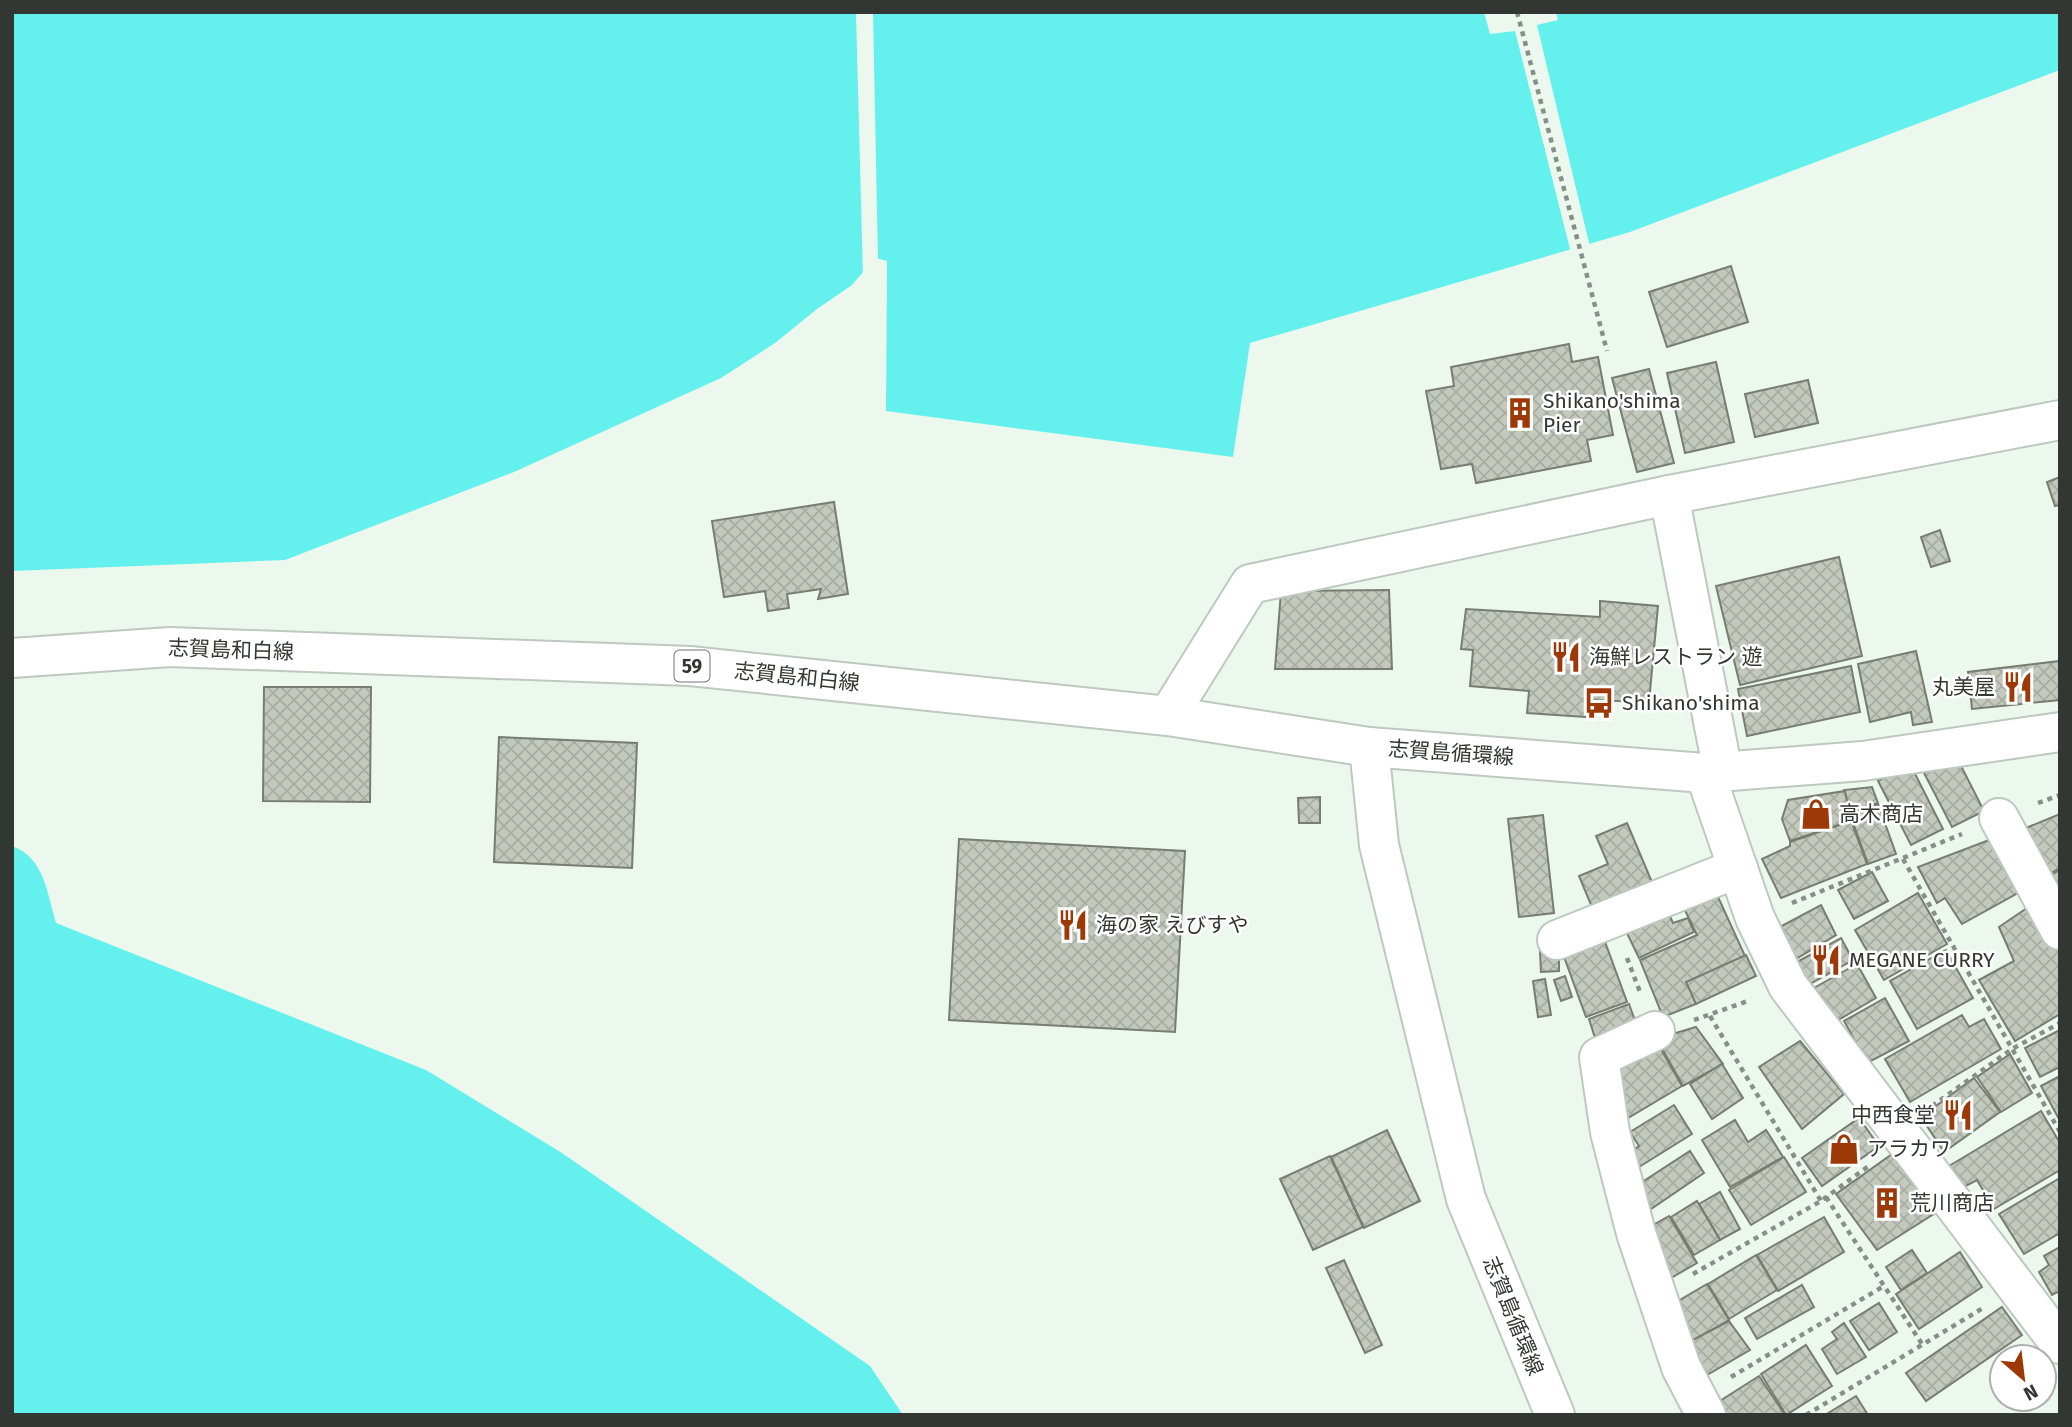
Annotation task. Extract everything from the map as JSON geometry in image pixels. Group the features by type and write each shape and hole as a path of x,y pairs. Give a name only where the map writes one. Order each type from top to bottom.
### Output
{"main road":[{"path":"1168,716 1250,584 1668,495 2060,421"},
{"path":"1668,495 1714,772 1738,868 1755,918 1788,986 1901,1135 2044,1314"},
{"name":"志賀島和白線","path":"12,658 170,647 690,666 1168,716 1368,747"},
{"name":"志賀島循環線","path":"1555,1415 1466,1199 1379,845 1368,747 1714,772 1863,761 2060,732"},
{"path":"1999,818 2060,930"},
{"path":"1557,940 1738,868"},
{"path":"1655,1031 1599,1057 1610,1132 1636,1233 1681,1367 1702,1406"}],"path":[{"path":"1517,12 1607,351"},
{"path":"1755,918 2060,795"},
{"path":"1903,859 2060,1132"},
{"path":"1612,918 1655,1031 1710,1016 1788,986"},
{"path":"1710,1016 1823,1199 1922,1344"},
{"path":"1657,1295 1823,1199 2012,1049 2060,1023"},
{"path":"1702,1406 1884,1286"},
{"path":"1806,1415 1922,1344 2044,1314"}],"water":[{"path":"12,12 2060,12 2060,70 1630,232 1250,343 1233,457 886,411 887,261 875,258 852,285 775,343 721,378 514,472 285,560 12,571"},
{"path":"12,846 32,859 38,868 56,923 426,1070 562,1153 870,1366 903,1415 12,1415"}],"pier":[{"path":"856,12 873,12 878,262 863,278"},
{"path":"1484,12 1556,12 1558,20 1537,25 1590,247 1571,253 1515,31 1490,34"}],"building":[{"path":"1731,266 1748,322 1667,347 1649,292"},
{"name":"Shikano'shima Pier","path":"1569,344 1572,362 1598,357 1613,435 1587,440 1591,461 1476,483 1472,464 1441,469 1426,391 1454,386 1451,367"},
{"path":"1716,362 1734,442 1685,453 1667,373"},
{"path":"1649,369 1674,463 1637,472 1612,378"},
{"path":"1808,380 1818,423 1755,437 1745,394"},
{"path":"2060,477 2060,505 2055,506 2047,482"},
{"path":"834,502 848,594 818,599 821,589 787,594 789,608 768,611 765,591 724,597 712,521"},
{"path":"1940,530 1950,561 1931,567 1921,537"},
{"path":"1839,557 1862,656 1740,685 1716,586"},
{"path":"1389,590 1392,669 1275,669 1281,591"},
{"path":"1600,601 1658,606 1649,702 1586,700 1585,717 1527,713 1529,691 1470,686 1473,650 1461,649 1466,609 1600,617"},
{"path":"1916,651 1932,722 1913,725 1911,712 1870,722 1858,664"},
{"path":"2060,661 2060,700 1972,709 1968,672"},
{"path":"1851,666 1860,712 1747,736 1738,689"},
{"path":"264,687 371,687 370,802 263,801"},
{"path":"499,737 637,743 632,868 494,862"},
{"path":"1956,756 1984,811 1952,827 1924,773"},
{"path":"1910,764 1943,829 1911,845 1878,781"},
{"path":"1872,787 1878,803 1849,812 1844,790"},
{"path":"1845,791 1851,821 1790,841 1782,819 1788,800"},
{"path":"1320,797 1320,823 1299,823 1298,798"},
{"path":"1878,804 1896,854 1868,864 1850,814"},
{"path":"2060,814 2060,868 2051,873 2026,828"},
{"path":"1543,815 1554,913 1519,917 1508,819"},
{"path":"1851,821 1867,864 1781,898 1762,859 1790,846 1790,842"},
{"path":"1627,823 1654,887 1594,912 1579,876 1608,864 1596,836"},
{"path":"1997,837 2025,889 1962,924 1945,898 1937,903 1918,867"},
{"path":"959,839 1185,851 1175,1032 949,1020"},
{"path":"2060,870 2060,891 2051,875"},
{"path":"1872,872 1888,901 1854,919 1838,890"},
{"path":"1713,886 1745,956 1687,982 1696,1004 1663,1017 1640,960 1697,935 1680,900"},
{"path":"1918,893 1947,944 1884,980 1855,930"},
{"path":"2033,904 2060,952 2060,1014 2015,1041 1979,980 2014,961 1999,927"},
{"path":"1665,905 1673,923 1688,918 1694,932 1639,958 1622,923"},
{"path":"1821,905 1836,935 1794,960 1778,928"},
{"path":"1841,938 1853,960 1808,985 1797,962"},
{"path":"1604,939 1627,1002 1586,1017 1563,954"},
{"path":"1946,950 1973,998 1917,1029 1890,981"},
{"path":"1540,952 1559,952 1559,971 1541,972"},
{"path":"1746,955 1756,976 1696,1004 1686,982"},
{"path":"1857,964 1876,998 1833,1023 1812,989"},
{"path":"1565,976 1572,997 1561,1001 1554,980"},
{"path":"1545,979 1551,1015 1538,1017 1533,981"},
{"path":"1885,998 1909,1041 1867,1063 1844,1021"},
{"path":"1629,1004 1637,1026 1596,1041 1589,1019"},
{"path":"1962,1015 1969,1027 1984,1019 2001,1049 1910,1102 1885,1059"},
{"path":"1696,1027 1723,1064 1683,1086 1659,1043 1676,1033"},
{"path":"2060,1030 2060,1067 2040,1077 2025,1048"},
{"path":"1800,1041 1844,1094 1802,1129 1759,1067"},
{"path":"1658,1044 1682,1086 1628,1118 1615,1082 1617,1066"},
{"path":"2010,1054 2032,1093 2001,1112 1977,1077"},
{"path":"1722,1064 1743,1098 1712,1119 1690,1084"},
{"path":"2060,1076 2060,1121 2041,1086"},
{"path":"1974,1078 2000,1112 1944,1152 1921,1117"},
{"path":"1674,1105 1692,1134 1639,1167 1629,1153 1639,1146 1630,1132"},
{"path":"2041,1111 2060,1143 2060,1170 1994,1209 1977,1180 1962,1188 1949,1166"},
{"path":"1859,1118 1879,1146 1822,1186 1802,1158"},
{"path":"1735,1120 1748,1142 1766,1130 1783,1157 1730,1187 1702,1140"},
{"path":"1387,1130 1420,1201 1364,1228 1331,1157"},
{"path":"1690,1151 1704,1173 1648,1211 1633,1188"},
{"name":"荒川商店","path":"1895,1152 1937,1212 1877,1250 1836,1194"},
{"path":"1330,1156 1363,1227 1313,1250 1280,1179"},
{"path":"1784,1157 1806,1192 1751,1225 1729,1190"},
{"path":"2060,1178 2060,1233 2024,1254 1999,1214"},
{"path":"1720,1192 1740,1229 1720,1240 1699,1204"},
{"path":"1697,1201 1720,1240 1694,1255 1671,1217"},
{"path":"1669,1216 1697,1263 1664,1282 1648,1228"},
{"path":"1824,1217 1844,1252 1778,1291 1757,1255"},
{"path":"2060,1247 2060,1291 2052,1295 2039,1272 2049,1265 2044,1256"},
{"path":"1912,1250 1927,1273 1901,1290 1886,1267"},
{"path":"1960,1252 1982,1287 1919,1329 1896,1294"},
{"path":"1756,1255 1777,1290 1729,1319 1708,1284"},
{"path":"1344,1260 1382,1345 1365,1353 1326,1268"},
{"path":"1707,1284 1729,1320 1685,1345 1668,1307"},
{"path":"1802,1285 1814,1307 1757,1339 1745,1318"},
{"path":"1879,1303 1897,1332 1869,1350 1850,1321"},
{"path":"2002,1307 2022,1335 2010,1343 1988,1343 1988,1358 1926,1401 1906,1373"},
{"path":"1729,1321 1750,1350 1700,1379 1685,1344"},
{"path":"1844,1323 1866,1357 1837,1374 1822,1349 1837,1339 1832,1332"},
{"path":"1806,1345 1832,1386 1786,1415 1761,1374"},
{"path":"1759,1376 1785,1415 1718,1415 1712,1406"},
{"path":"1856,1396 1868,1415 1825,1415"}],"place":[{"name":"Shikano'shima Pier","path":"1520,413"},
{"name":"海鮮レストラン 遊","path":"1566,657"},
{"name":"丸美屋","path":"2018,687"},
{"name":"Shikano'shima","path":"1599,703"},
{"name":"高木商店","path":"1816,814"},
{"name":"海の家 えびすや","path":"1073,925"},
{"name":"MEGANE CURRY","path":"1826,960"},
{"name":"中西食堂","path":"1958,1115"},
{"name":"アラカワ","path":"1844,1149"},
{"name":"荒川商店","path":"1887,1203"}]}
